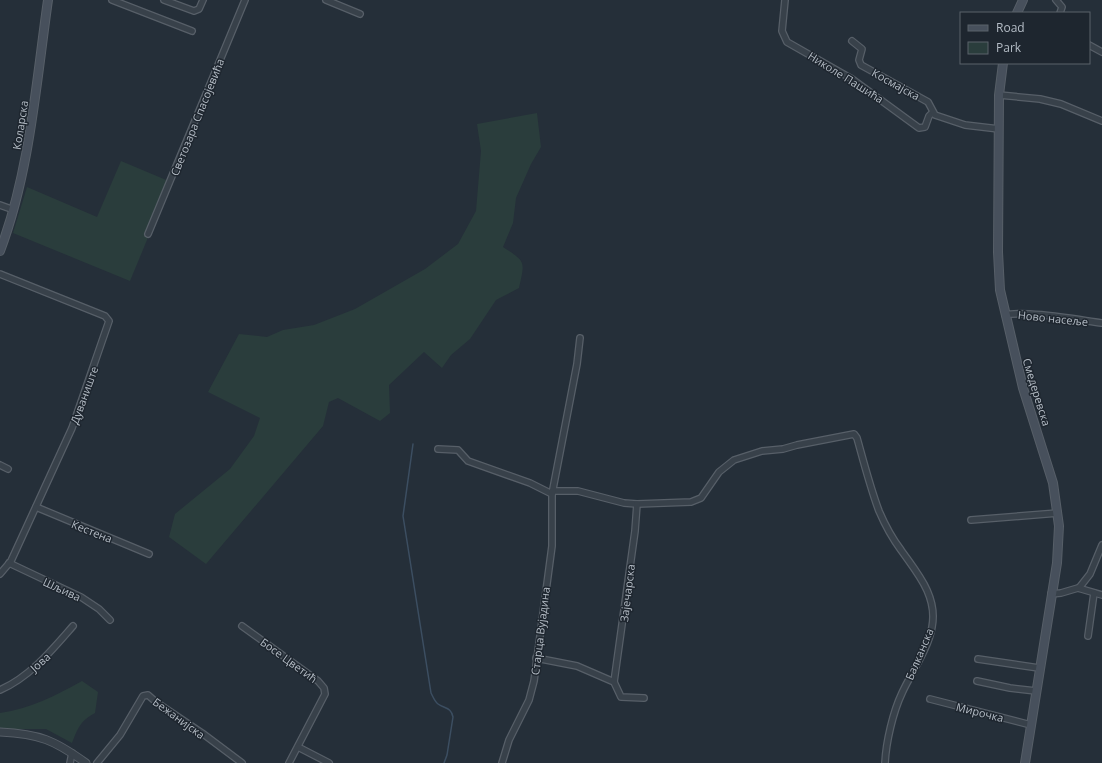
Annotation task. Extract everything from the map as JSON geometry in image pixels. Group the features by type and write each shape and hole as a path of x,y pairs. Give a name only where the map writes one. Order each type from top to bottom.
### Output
{"main road":[{"name":"Коларска","path":"0,251 14,210 28,146 48,0"},
{"path":"1018,12 1024,0"},
{"name":"Смедеревска","path":"1003,64 999,95 998,263 1000,290 1004,315 1023,388 1051,475 1058,513 1058,548 1025,763"}],"street":[{"path":"112,0 192,31"},
{"path":"164,0 194,11 199,9 203,0"},
{"name":"Светозара Спасојевића","path":"148,234 245,0"},
{"path":"326,0 360,14"},
{"name":"Николе Пашића","path":"785,0 782,31 787,42 852,79 919,128 925,126 929,116 932,113"},
{"path":"1056,0 1062,7 1060,12"},
{"name":"Космајска","path":"852,41 862,49 859,60 861,64 928,102 932,113"},
{"path":"1090,46 1102,52"},
{"path":"999,95 1040,99 1061,104 1102,121"},
{"path":"932,113 965,125 999,129"},
{"path":"0,205 14,210"},
{"name":"Дуваниште","path":"0,274 106,316 109,321 72,428 10,563 0,574"},
{"name":"Ново насеље","path":"1004,315 1011,313 1027,314 1102,323"},
{"name":"Старца Вујадина","path":"502,763 511,736 530,695 552,546 552,492 577,364 580,338"},
{"name":"Балканска","path":"637,504 671,504 697,501 726,465 743,456 845,434 854,434 857,438 869,483 880,511 891,535 927,589 932,606 932,622 921,655 901,694 886,749 885,763"},
{"path":"438,449 458,450 468,461 552,492 578,491 624,503 637,504"},
{"path":"0,465 8,469"},
{"name":"Зајечарска","path":"614,682 635,532 637,504"},
{"name":"Кестена","path":"36,507 149,554"},
{"path":"971,520 1058,513"},
{"path":"1079,588 1090,574 1102,545"},
{"name":"Шљива","path":"10,563 81,597 99,609 110,620"},
{"path":"1051,594 1079,588 1102,595"},
{"path":"1088,636 1094,593"},
{"name":"Јова","path":"0,690 9,686 32,669 51,651 73,626"},
{"name":"Босе Цветић","path":"242,626 318,681 324,688 325,694 289,763"},
{"path":"536,658 577,666 614,682 621,697 644,698"},
{"path":"978,659 1039,668"},
{"path":"977,681 1010,688 1036,691"},
{"name":"Бежанијска","path":"97,763 120,735 143,696 148,695 242,763"},
{"name":"Мирочка","path":"930,699 1030,725"},
{"path":"0,732 42,737 72,753 86,763"},
{"path":"298,747 329,763"},
{"path":"70,763 72,753"}],"green space":[{"path":"537,113 541,147 531,164 516,198 513,223 503,247 520,259 522,263 523,267 519,288 496,300 470,339 451,355 442,368 424,352 389,385 390,413 380,421 338,398 329,402 323,426 206,564 169,537 175,514 230,469 254,436 260,418 208,392 239,334 267,337 283,330 314,325 355,309 425,269 458,244 476,211 481,151 477,124"},
{"path":"121,161 171,182 130,281 13,233 27,187 97,217"},
{"path":"82,681 98,692 95,713 80,725 72,743 46,729 0,729 0,713 33,705"}],"waterway":[{"path":"413,444 403,516 431,693 437,703 451,711 453,717 447,755 444,763"}]}
